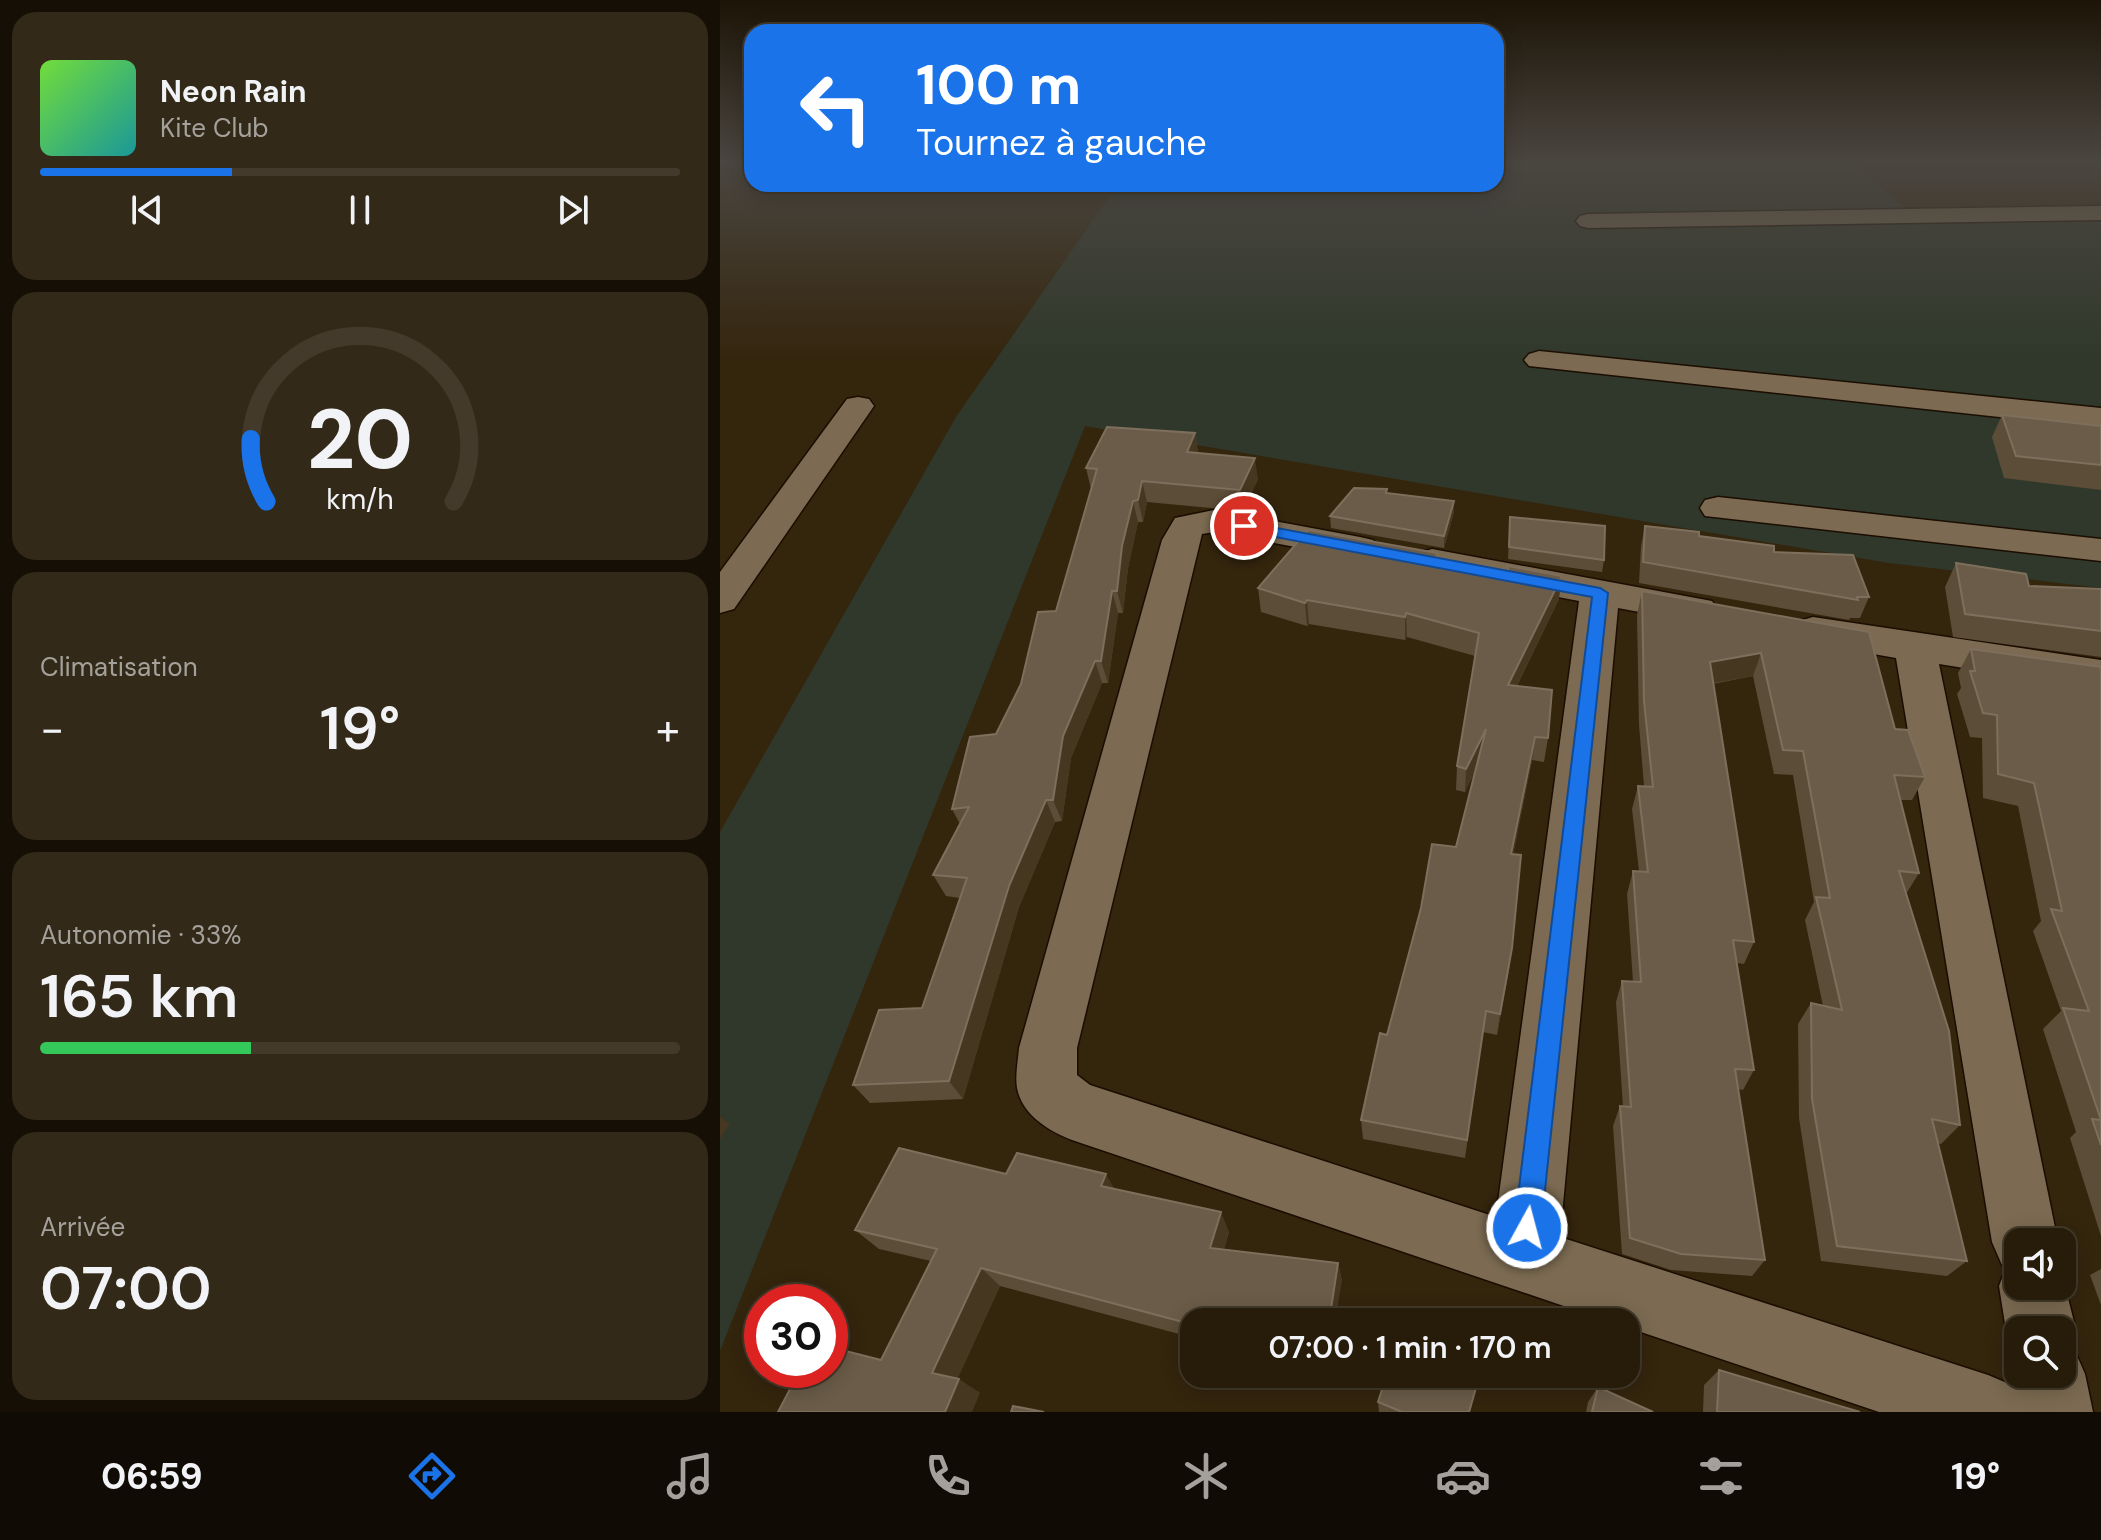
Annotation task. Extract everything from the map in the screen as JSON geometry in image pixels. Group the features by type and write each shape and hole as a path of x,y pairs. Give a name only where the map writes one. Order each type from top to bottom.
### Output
{"street":[{"path":"1539,360 2101,418"},
{"path":"720,600 858,406"},
{"path":"1718,508 2101,550"},
{"path":"1726,615 1214,521 1188,526 1181,540 1048,1048 1047,1088 1072,1110 1988,1412"},
{"path":"1524,1260 1600,593"},
{"path":"1773,624 1915,649 2101,675"},
{"path":"1915,649 2022,1228"},
{"path":"2052,1388 2056,1412"}],"green space":[{"path":"1086,230 2101,230 2101,588 1889,563 1085,426 720,1351 720,832 956,417"}],"building":[{"path":"2002,415 2101,426 2101,465 2016,456"},
{"path":"1107,427 1195,433 1187,452 1255,458 1240,490 1142,481 1138,500 1133,501 1122,546 1117,591 1112,591 1101,661 1095,661 1063,736 1053,800 1046,800 1009,886 949,1081 853,1085 879,1010 922,1008 967,878 933,875 969,807 952,809 970,737 996,734 1021,684 1038,612 1056,611 1097,469 1086,468"},
{"path":"1354,488 1387,489 1386,493 1454,501 1444,536 1330,516"},
{"path":"1510,517 1605,526 1604,560 1509,547"},
{"path":"1645,526 1774,546 1774,552 1853,555 1869,597 1857,597 1858,600 1643,562"},
{"path":"1308,530 1437,553 1435,558 1508,577 1508,566 1562,576 1508,685 1552,690 1548,738 1535,737 1511,854 1521,855 1512,948 1500,1014 1486,1011 1467,1140 1361,1120 1380,1033 1387,1035 1421,908 1432,844 1456,847 1486,729 1466,769 1457,766 1479,633 1406,613 1405,617 1307,600 1305,603 1258,588"},
{"path":"1956,563 2026,574 2029,586 2101,589 2101,631 1965,614"},
{"path":"1642,591 1869,632 1895,729 1908,730 1925,777 1894,775 1919,873 1899,871 1949,1031 1960,1125 1932,1119 1967,1261 1837,1246 1812,1099 1811,1003 1842,1010 1816,897 1830,898 1803,751 1783,750 1761,653 1710,662 1754,942 1733,940 1754,1070 1735,1069 1765,1260 1681,1254 1630,1238 1620,1106 1631,1107 1622,981 1641,982 1633,871 1648,872 1638,786 1653,787 1644,701"},
{"path":"1971,649 2101,667 2101,1120 2063,1008 2089,1011 2051,909 2062,911 2034,783 1998,774 1997,715 1983,713 1970,671 1975,671"},
{"path":"2092,1119 2101,1120 2101,1145"},
{"path":"899,1148 1006,1174 1017,1153 1106,1174 1101,1186 1221,1212 1210,1248 1338,1263 1331,1308 1180,1308 1180,1321 981,1268 932,1373 959,1379 945,1412 778,1412 791,1388 848,1388 848,1352 881,1360 937,1249 855,1230"},
{"path":"1719,1370 1860,1412 1717,1412"},
{"path":"1382,1388 1476,1388 1469,1412 1402,1412 1378,1402"},
{"path":"1600,1388 1653,1412 1592,1412"},
{"path":"1013,1406 1044,1412 1011,1412"}],"route":[{"path":"1244,526 1600,593 1527,1228"}]}
